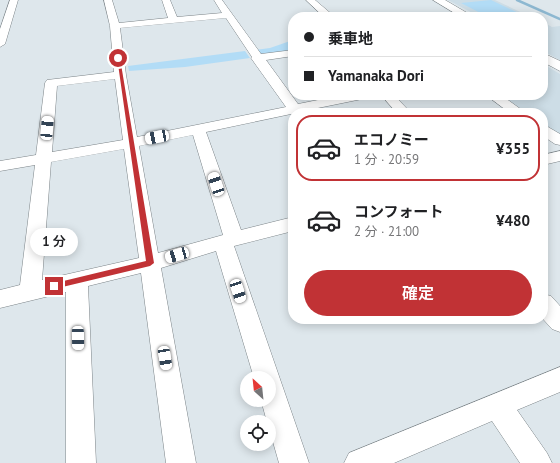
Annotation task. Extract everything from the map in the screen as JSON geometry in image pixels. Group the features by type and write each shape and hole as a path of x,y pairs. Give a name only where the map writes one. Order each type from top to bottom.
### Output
{"main road":[{"path":"438,0 460,12"},
{"path":"548,61 560,67"}],"street":[{"path":"0,44 14,0"},
{"path":"108,0 115,26 120,75 130,143 181,463"},
{"path":"166,0 174,20"},
{"path":"218,0 293,108"},
{"path":"310,0 324,12"},
{"path":"115,26 227,15"},
{"path":"257,58 288,55"},
{"path":"30,292 51,83 120,75"},
{"path":"308,108 341,100"},
{"path":"392,100 399,108"},
{"path":"500,100 512,108"},
{"path":"0,166 130,143 288,112"},
{"path":"198,129 265,371"},
{"path":"548,133 560,141"},
{"path":"548,159 560,156"},
{"path":"0,299 150,263 288,225"},
{"path":"77,281 81,463"},
{"path":"548,309 560,322"},
{"path":"369,461 560,379"},
{"path":"497,405 537,463"},
{"path":"276,407 294,463"}],"shaded area":[{"path":"448,0 495,0 520,12 471,12"},
{"path":"491,0 516,12 478,12 461,3"},
{"path":"548,25 552,27 560,26 560,60 548,54"},
{"path":"288,42 288,53 260,56 255,50 270,48"},
{"path":"245,51 250,58 185,67 129,71 128,66"},
{"path":"548,67 560,74 560,136 548,128 548,108 518,108 506,100 548,100"}],"waterway":[{"path":"517,0 544,12"},
{"path":"548,14 560,19"}],"route":[{"path":"54,286 150,263 123,98 118,58"}]}
